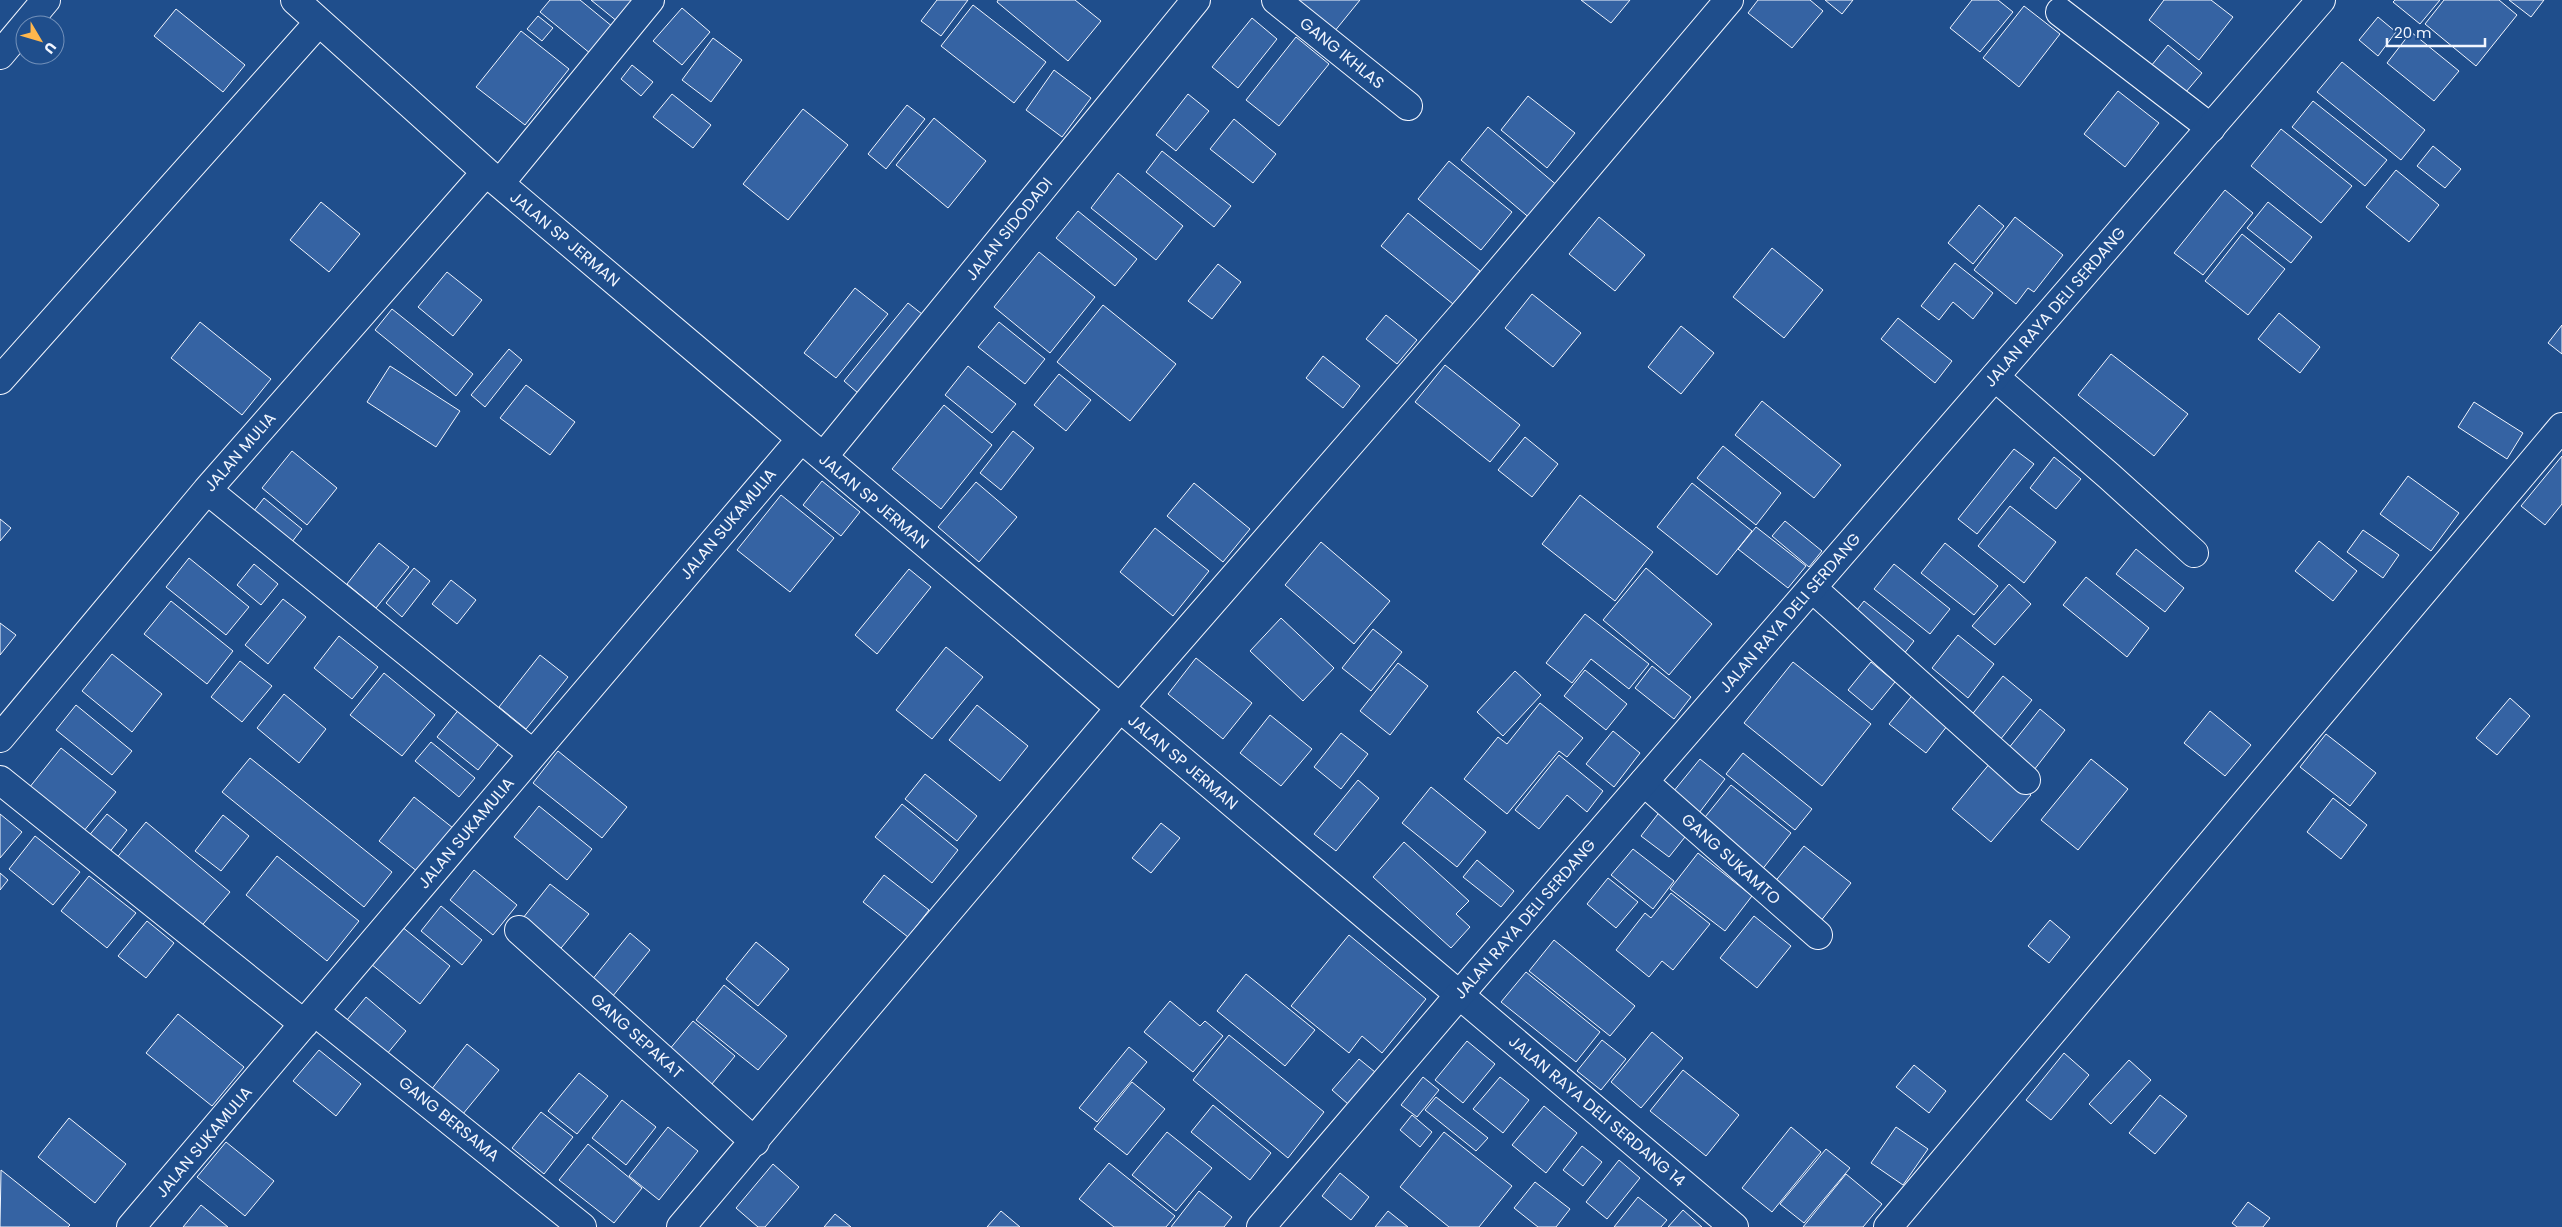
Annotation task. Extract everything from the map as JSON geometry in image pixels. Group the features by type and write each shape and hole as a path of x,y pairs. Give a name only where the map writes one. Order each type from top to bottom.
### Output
{"street":[{"path":"0,55 46,0"},
{"name":"JALAN SP JERMAN","path":"295,0 493,177 1119,709 1460,994"},
{"name":"JALAN MULIA","path":"0,738 207,490 493,177 650,0"},
{"name":"JALAN SIDODADI","path":"823,458 1196,0"},
{"name":"GANG IKHLAS","path":"1276,0 1408,106"},
{"path":"695,1222 755,1142 1119,709 1477,299 1729,0"},
{"name":"JALAN RAYA DELI SERDANG","path":"1261,1227 1460,994 2321,0"},
{"path":"2060,12 2211,128"},
{"path":"0,380 319,22"},
{"path":"1994,377 2110,476 2194,552"},
{"path":"1888,1227 2562,426"},
{"name":"JALAN SUKAMULIA","path":"131,1227 801,439"},
{"path":"207,490 533,754"},
{"path":"1812,588 2026,780"},
{"name":"GANG BERSAMA","path":"0,780 582,1227"},
{"name":"GANG SUKAMTO","path":"1644,782 1818,935"},
{"name":"GANG SEPAKAT","path":"518,930 755,1142"},
{"name":"JALAN RAYA DELI SERDANG 14","path":"1460,994 1734,1227"}],"building":[{"path":"550,0 580,0 613,27 591,54 540,12"},
{"path":"591,0 636,0 618,22"},
{"path":"937,0 968,0 941,36 921,21"},
{"path":"998,0 1075,0 1101,21 1068,61 997,2"},
{"path":"1294,0 1360,0 1334,32"},
{"path":"1581,0 1630,0 1611,23"},
{"path":"1758,0 1810,0 1823,11 1792,48 1748,13"},
{"path":"1825,0 1853,0 1842,14"},
{"path":"1972,0 1998,0 2013,12 1980,52 1950,28"},
{"path":"2164,0 2211,0 2233,17 2199,60 2149,20"},
{"path":"2395,0 2440,0 2420,24 2393,2"},
{"path":"2444,0 2499,0 2517,15 2476,66 2425,24"},
{"path":"2509,0 2544,0 2531,17"},
{"path":"973,5 1046,62 1014,103 941,46"},
{"path":"2024,6 2060,34 2019,87 1983,58"},
{"path":"682,8 710,32 682,65 653,41"},
{"path":"176,9 245,65 223,92 154,36"},
{"path":"538,16 553,28 542,41 527,29"},
{"path":"2378,17 2396,32 2378,56 2359,40"},
{"path":"1252,18 1277,39 1238,88 1212,67"},
{"path":"521,31 569,69 525,125 476,87"},
{"path":"2411,32 2459,71 2434,101 2387,63"},
{"path":"1296,37 1329,64 1279,126 1246,100"},
{"path":"713,38 742,60 711,102 682,80"},
{"path":"2168,45 2202,73 2180,99 2147,71"},
{"path":"2342,62 2425,130 2401,160 2317,92"},
{"path":"632,65 653,82 641,96 621,79"},
{"path":"1054,70 1091,98 1062,137 1026,110"},
{"path":"2118,91 2159,123 2125,167 2084,134"},
{"path":"672,94 711,125 693,148 653,117"},
{"path":"1188,94 1209,111 1176,151 1156,135"},
{"path":"1528,96 1575,133 1547,168 1501,130"},
{"path":"2313,101 2387,160 2365,186 2292,127"},
{"path":"907,105 925,119 886,169 868,154"},
{"path":"803,109 848,145 788,220 743,184"},
{"path":"934,118 986,161 948,208 896,165"},
{"path":"1234,119 1276,154 1253,183 1210,149"},
{"path":"1488,127 1559,187 1532,220 1461,160"},
{"path":"2281,129 2352,186 2321,223 2251,166"},
{"path":"2433,146 2461,169 2445,188 2417,166"},
{"path":"1162,151 1231,206 1214,227 1146,172"},
{"path":"1449,161 1512,212 1481,250 1418,199"},
{"path":"2396,170 2439,205 2409,242 2366,207"},
{"path":"1118,173 1183,226 1156,260 1091,208"},
{"path":"2225,190 2253,213 2203,275 2174,253"},
{"path":"321,202 360,234 329,272 290,240"},
{"path":"2268,202 2312,237 2291,263 2247,228"},
{"path":"1979,205 2004,226 1973,264 1948,243"},
{"path":"1078,211 1137,259 1115,286 1056,238"},
{"path":"1408,213 1480,271 1453,304 1381,246"},
{"path":"1599,217 1645,255 1615,291 1569,254"},
{"path":"2015,217 2063,255 2034,292 2028,288 2016,304 1974,270"},
{"path":"2242,234 2285,269 2248,315 2205,281"},
{"path":"1772,248 1823,290 1784,338 1733,297"},
{"path":"1039,252 1095,297 1050,353 994,307"},
{"path":"1955,263 1993,293 1973,319 1953,302 1939,320 1921,306"},
{"path":"1218,264 1241,282 1212,319 1188,301"},
{"path":"447,272 482,300 453,336 418,307"},
{"path":"855,288 888,314 836,378 804,353"},
{"path":"1532,294 1581,333 1553,367 1505,328"},
{"path":"908,303 922,314 858,393 844,381"},
{"path":"1103,305 1176,364 1130,421 1057,362"},
{"path":"392,309 473,374 456,396 375,330"},
{"path":"2279,313 2320,347 2300,373 2258,339"},
{"path":"1386,315 1417,340 1397,364 1366,339"},
{"path":"1898,318 1952,361 1935,383 1881,339"},
{"path":"200,322 271,379 242,415 171,358"},
{"path":"999,322 1045,359 1025,384 978,347"},
{"path":"2562,325 2562,354 2548,343"},
{"path":"1681,326 1714,353 1681,394 1648,367"},
{"path":"509,349 522,360 485,407 471,395"},
{"path":"2111,354 2188,414 2154,456 2078,395"},
{"path":"1323,356 1360,386 1343,408 1306,378"},
{"path":"1445,365 1520,425 1490,462 1415,402"},
{"path":"390,366 460,411 436,447 367,402"},
{"path":"968,366 1016,404 992,433 945,395"},
{"path":"1059,374 1091,400 1066,431 1034,405"},
{"path":"526,385 575,422 550,455 500,418"},
{"path":"1762,401 1841,465 1814,498 1735,435"},
{"path":"2474,402 2523,433 2507,459 2458,427"},
{"path":"944,405 992,445 941,509 892,469"},
{"path":"1013,431 1034,448 1001,490 980,473"},
{"path":"1525,437 1558,464 1532,497 1498,470"},
{"path":"1723,446 1781,493 1756,525 1697,478"},
{"path":"2014,449 2034,464 1977,534 1958,519"},
{"path":"292,451 337,488 307,525 262,488"},
{"path":"2562,456 2562,504 2545,525 2521,506"},
{"path":"2054,457 2081,479 2056,509 2030,488"},
{"path":"2408,476 2459,513 2431,551 2380,514"},
{"path":"822,481 860,512 841,536 803,505"},
{"path":"976,482 1017,517 979,562 938,527"},
{"path":"1194,483 1250,529 1223,562 1167,516"},
{"path":"1692,483 1752,531 1717,575 1657,527"},
{"path":"781,495 834,538 790,592 737,550"},
{"path":"1580,495 1653,552 1615,601 1542,544"},
{"path":"264,498 302,529 288,547 250,516"},
{"path":"2010,506 2056,542 2024,583 1978,546"},
{"path":"0,519 11,528 0,541"},
{"path":"1785,521 1822,551 1809,567 1772,536"},
{"path":"1756,527 1806,566 1788,588 1738,549"},
{"path":"1155,528 1209,571 1173,616 1120,572"},
{"path":"2363,530 2399,555 2383,578 2347,552"},
{"path":"2319,541 2357,571 2333,601 2295,571"},
{"path":"1321,542 1390,601 1354,644 1285,585"},
{"path":"379,543 409,567 376,608 347,584"},
{"path":"1945,543 1998,586 1974,615 1921,573"},
{"path":"2136,549 2184,588 2165,612 2116,574"},
{"path":"189,558 249,607 226,635 166,587"},
{"path":"254,564 278,584 261,605 237,585"},
{"path":"1894,564 1950,609 1930,634 1874,589"},
{"path":"414,568 430,581 402,617 386,603"},
{"path":"1646,568 1712,624 1669,675 1603,620"},
{"path":"909,569 931,587 877,654 855,635"},
{"path":"2086,577 2149,628 2127,657 2063,605"},
{"path":"451,580 476,600 457,624 432,604"},
{"path":"2009,584 2031,604 1995,645 1972,626"},
{"path":"283,599 306,617 268,664 245,645"},
{"path":"171,601 233,651 207,684 144,634"},
{"path":"1864,601 1914,641 1903,655 1853,615"},
{"path":"1585,614 1649,664 1629,689 1591,659 1572,683 1546,663"},
{"path":"1281,618 1334,668 1303,701 1250,651"},
{"path":"0,623 16,635 0,655"},
{"path":"1373,629 1402,652 1371,691 1342,668"},
{"path":"1958,635 1994,664 1968,698 1932,668"},
{"path":"339,636 378,667 352,699 314,668"},
{"path":"946,647 983,677 932,739 896,710"},
{"path":"112,654 162,694 132,732 82,691"},
{"path":"540,655 568,677 526,729 499,707"},
{"path":"1196,658 1252,703 1223,739 1168,694"},
{"path":"240,661 272,686 242,722 211,697"},
{"path":"1793,662 1871,724 1822,786 1744,723"},
{"path":"1871,662 1895,682 1872,710 1848,690"},
{"path":"1398,663 1428,686 1390,735 1360,711"},
{"path":"1652,666 1691,697 1674,719 1635,688"},
{"path":"1585,670 1627,704 1606,730 1564,696"},
{"path":"1515,671 1541,695 1503,736 1477,712"},
{"path":"384,673 435,715 402,756 350,715"},
{"path":"2003,676 2032,700 2000,740 1970,717"},
{"path":"1915,692 1951,721 1926,753 1889,724"},
{"path":"284,694 326,729 299,763 257,728"},
{"path":"2510,698 2530,716 2497,755 2476,738"},
{"path":"1540,703 1583,738 1567,757 1559,751 1507,814 1464,779 1498,737 1507,744"},
{"path":"76,705 132,751 112,775 56,730"},
{"path":"977,705 1028,746 1000,781 949,740"},
{"path":"460,708 501,741 478,770 437,737"},
{"path":"2040,709 2065,730 2034,770 2008,749"},
{"path":"2210,711 2251,745 2225,776 2184,743"},
{"path":"1270,715 1312,749 1281,786 1240,753"},
{"path":"1613,731 1640,753 1614,787 1586,764"},
{"path":"1341,733 1368,754 1341,789 1314,767"},
{"path":"2326,734 2376,773 2350,806 2300,767"},
{"path":"431,742 475,778 459,797 415,761"},
{"path":"61,748 116,792 83,832 29,788"},
{"path":"558,751 627,807 602,838 533,783"},
{"path":"1743,753 1812,809 1795,830 1726,774"},
{"path":"1559,755 1603,791 1587,812 1567,795 1539,829 1515,810"},
{"path":"250,758 392,872 364,907 222,792"},
{"path":"1700,759 1725,779 1699,813 1673,792"},
{"path":"2091,759 2128,789 2078,850 2041,820"},
{"path":"1991,762 2031,795 1991,842 1952,809"},
{"path":"925,774 977,816 957,841 905,799"},
{"path":"1358,780 1379,798 1336,851 1314,834"},
{"path":"1731,785 1791,833 1761,871 1701,822"},
{"path":"1431,787 1486,832 1457,867 1402,823"},
{"path":"414,797 453,828 418,872 379,841"},
{"path":"2333,798 2367,825 2341,859 2307,832"},
{"path":"902,804 958,850 932,883 875,837"},
{"path":"539,806 592,849 567,880 514,837"},
{"path":"1661,810 1689,832 1669,857 1641,836"},
{"path":"0,814 22,832 0,858"},
{"path":"107,814 127,830 108,854 87,838"},
{"path":"223,815 249,836 221,871 195,851"},
{"path":"146,822 230,892 199,929 115,860"},
{"path":"1161,823 1180,838 1151,873 1132,858"},
{"path":"35,836 80,872 53,905 9,869"},
{"path":"1404,842 1469,901 1456,914 1470,927 1451,948 1373,877"},
{"path":"1804,846 1851,883 1816,927 1769,889"},
{"path":"1633,849 1674,881 1653,909 1611,875"},
{"path":"1698,853 1752,896 1725,931 1670,889"},
{"path":"277,856 359,921 327,961 246,895"},
{"path":"1477,860 1514,891 1501,907 1463,877"},
{"path":"474,870 517,905 493,935 450,900"},
{"path":"0,873 8,880 0,890"},
{"path":"884,875 929,910 908,937 863,902"},
{"path":"89,876 136,913 107,948 61,911"},
{"path":"1608,878 1638,902 1616,928 1587,904"},
{"path":"550,884 589,914 557,953 519,923"},
{"path":"1671,893 1710,924 1673,970 1662,961 1649,977 1616,950 1645,913 1651,918"},
{"path":"441,906 482,940 462,965 421,931"},
{"path":"1754,916 1791,946 1757,988 1720,958"},
{"path":"2050,920 2070,937 2049,963 2028,946"},
{"path":"147,921 174,943 146,978 118,956"},
{"path":"401,926 450,966 420,1004 371,964"},
{"path":"630,933 650,950 608,1002 587,986"},
{"path":"1349,935 1426,999 1382,1053 1362,1036 1349,1053 1291,1006"},
{"path":"1554,940 1635,1006 1610,1036 1529,971"},
{"path":"756,942 789,969 758,1006 726,979"},
{"path":"1526,972 1600,1032 1576,1062 1501,1002"},
{"path":"1246,974 1315,1030 1285,1066 1217,1011"},
{"path":"724,985 787,1036 758,1070 696,1020"},
{"path":"366,997 406,1031 387,1054 347,1020"},
{"path":"1170,1001 1200,1026 1205,1021 1223,1036 1193,1072 1144,1032"},
{"path":"178,1014 244,1067 212,1106 146,1053"},
{"path":"693,1021 735,1056 707,1090 664,1056"},
{"path":"1652,1032 1683,1058 1641,1108 1611,1082"},
{"path":"1229,1035 1324,1112 1288,1158 1193,1080"},
{"path":"1602,1040 1626,1059 1601,1090 1577,1071"},
{"path":"1467,1041 1495,1064 1463,1103 1435,1080"},
{"path":"467,1044 499,1070 458,1120 427,1095"},
{"path":"1129,1047 1147,1062 1097,1122 1079,1108"},
{"path":"319,1050 361,1084 336,1116 293,1081"},
{"path":"2064,1053 2089,1075 2051,1120 2026,1100"},
{"path":"1359,1059 1375,1072 1348,1104 1332,1090"},
{"path":"2129,1060 2151,1080 2111,1124 2089,1104"},
{"path":"1914,1065 1946,1091 1929,1113 1896,1087"},
{"path":"1683,1070 1739,1115 1706,1156 1650,1111"},
{"path":"579,1073 608,1096 577,1134 548,1111"},
{"path":"1423,1077 1439,1090 1417,1117 1401,1105"},
{"path":"1500,1077 1529,1100 1503,1133 1473,1109"},
{"path":"1132,1082 1165,1109 1127,1155 1094,1129"},
{"path":"2160,1095 2187,1116 2155,1154 2129,1133"},
{"path":"1436,1097 1488,1138 1476,1151 1425,1110"},
{"path":"622,1100 656,1127 626,1165 592,1138"},
{"path":"1213,1105 1271,1153 1250,1180 1191,1132"},
{"path":"1544,1106 1577,1133 1546,1173 1512,1145"},
{"path":"541,1112 573,1137 544,1174 512,1148"},
{"path":"1412,1115 1432,1132 1420,1147 1400,1130"},
{"path":"69,1118 126,1164 95,1203 38,1157"},
{"path":"668,1127 698,1151 659,1200 629,1176"},
{"path":"1791,1127 1821,1152 1772,1212 1742,1188"},
{"path":"1896,1127 1928,1149 1903,1185 1871,1163"},
{"path":"1167,1132 1212,1168 1176,1211 1132,1175"},
{"path":"1444,1132 1512,1186 1479,1227 1449,1227 1400,1187"},
{"path":"226,1142 274,1181 245,1216 197,1177"},
{"path":"588,1144 642,1188 614,1223 559,1180"},
{"path":"1582,1146 1602,1162 1583,1186 1563,1170"},
{"path":"1826,1149 1850,1168 1804,1223 1780,1204"},
{"path":"1619,1160 1640,1178 1607,1219 1586,1202"},
{"path":"1109,1163 1175,1216 1166,1227 1114,1227 1079,1199"},
{"path":"773,1164 799,1187 765,1227 758,1227 736,1208"},
{"path":"1,1170 70,1225 68,1227 0,1227"},
{"path":"1340,1173 1369,1197 1351,1220 1322,1196"},
{"path":"1846,1174 1882,1204 1863,1227 1803,1227"},
{"path":"1535,1182 1570,1209 1556,1227 1538,1227 1514,1208"},
{"path":"1199,1191 1232,1217 1224,1227 1171,1227"},
{"path":"1638,1197 1667,1220 1661,1227 1614,1227"},
{"path":"2248,1202 2270,1218 2263,1227 2237,1227 2232,1223"},
{"path":"201,1205 228,1227 183,1227"},
{"path":"1683,1210 1702,1227 1668,1227"},
{"path":"1001,1211 1020,1227 987,1227"},
{"path":"1388,1211 1408,1227 1375,1227"},
{"path":"835,1214 851,1227 824,1227"}]}
